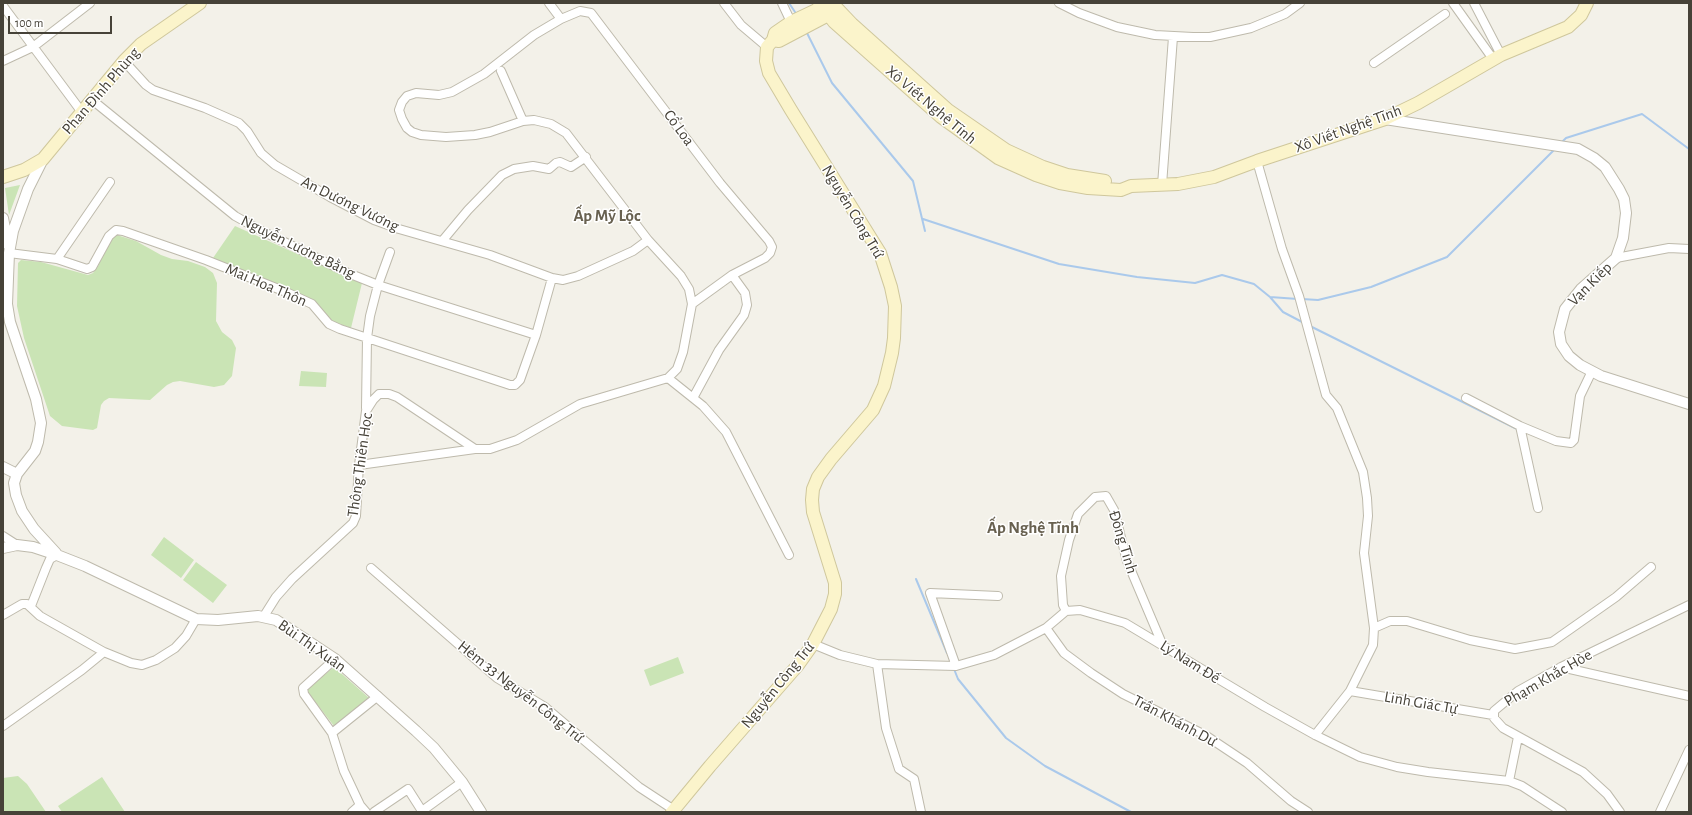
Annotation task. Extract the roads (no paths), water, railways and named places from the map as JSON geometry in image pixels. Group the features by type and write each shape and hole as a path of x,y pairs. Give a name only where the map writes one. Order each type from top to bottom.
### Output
{"main road":[{"name":"Phan Đình Phùng","path":"3,177 24,170 43,159 81,111 124,61 153,35 200,3"},
{"name":"Xô Viết Nghệ Tĩnh","path":"828,7 941,117 998,158 1036,175 1060,183 1088,188 1120,190 1131,186 1195,182 1214,177 1257,161 1385,119 1418,103 1497,57 1568,27 1581,15 1587,3"},
{"path":"770,43 775,33 793,27 828,7"},
{"name":"Nguyễn Công Trứ","path":"673,811 798,665 813,644 831,609 835,589 832,570 813,512 813,489 818,477 831,459 873,410 884,386 894,338 895,306 891,287 880,253 774,81 766,61 770,43"}],"street":[{"path":"3,62 33,47 90,3"},
{"path":"549,3 561,19"},
{"path":"724,3 741,25 770,43"},
{"path":"782,3 793,27"},
{"path":"1060,3 1079,13 1118,27 1173,37 1210,37 1251,28 1285,14 1300,3"},
{"path":"1453,3 1497,57"},
{"path":"1474,3 1497,57"},
{"path":"4,7 81,111"},
{"name":"Cổ Loa","path":"580,11 587,11 594,16 720,183 769,241 772,247 770,253 765,258 732,276 692,304 688,289 681,276 648,240 586,157 566,133 544,121 523,121 482,134 446,137 412,132 407,128 399,110 402,102 407,96 416,93 439,95 461,88 484,74 534,35 561,19 580,11"},
{"path":"1374,63 1445,14"},
{"path":"1162,185 1173,37"},
{"name":"An Dương Vương","path":"124,61 146,85 153,90 205,108 239,123 247,131 260,153 268,160 330,197 374,220 399,229 490,254 552,278 563,280 578,276 633,251 648,240"},
{"path":"501,71 523,121"},
{"name":"Nguyễn Lương Bằng","path":"92,99 235,216 301,250 378,285 536,335"},
{"name":"Vạn Kiếp","path":"1385,119 1578,149 1594,158 1605,167 1617,184 1624,199 1626,213 1625,229 1616,258 1572,299 1565,309 1559,332 1561,344 1569,356 1601,376 1689,404"},
{"path":"443,240 468,210 502,175 514,169 533,166 549,169 556,163 560,162 571,167 586,157"},
{"path":"31,606 50,560 57,555 34,529 22,511 16,495 14,483 17,474 35,451 38,442 40,423 36,399 10,322 7,304 9,253 17,217 43,159"},
{"path":"1257,161 1282,249 1299,296 1326,395 1337,408 1365,480 1368,516 1364,552 1374,628 1373,645 1350,691 1315,735"},
{"path":"57,259 110,182"},
{"path":"3,218 9,253"},
{"name":"Mai Hoa Thôn","path":"9,253 57,259 87,269 92,267 109,236 116,230 123,231 206,260 286,292 312,304 329,324 510,385 515,385 520,380 536,335 552,278"},
{"path":"1616,258 1669,248 1689,249"},
{"path":"366,411 367,338 370,316 378,285 390,252"},
{"path":"693,398 719,350 744,315 747,305 745,293 732,276"},
{"path":"359,465 475,449 490,449 509,444 580,404 668,378 673,374 680,361 692,304"},
{"path":"1466,398 1520,426 1556,441 1571,443 1574,440 1580,396 1592,371"},
{"path":"668,378 714,417 728,436 789,556"},
{"name":"Thông Thiên Học","path":"264,616 276,597 292,579 354,522 356,516 359,465 366,411 373,400 380,394 393,395 475,449"},
{"path":"1520,426 1538,508"},
{"path":"3,467 17,474"},
{"name":"Đông Tĩnh","path":"1066,611 1063,604 1061,576 1069,540 1078,514 1095,497 1106,496 1114,510 1127,562 1163,646"},
{"path":"3,536 17,545"},
{"name":"Bùi Thị Xuân","path":"3,548 17,545 33,547 57,555 85,566 168,607 196,618 218,620 264,616 283,624 335,659 378,696 434,748 462,782 481,812"},
{"path":"1374,628 1390,621 1408,621 1470,640 1515,649 1552,642 1616,597 1651,567"},
{"name":"Hẻm 33 Nguyễn Công Trứ","path":"371,568 497,678 544,707 639,787 673,811"},
{"path":"956,666 930,593 998,596"},
{"path":"3,615 22,604 27,604 31,606 40,616 104,652 132,663 142,665 156,660 175,648 186,636 196,618"},
{"name":"Phạm Khắc Hòe","path":"1620,812 1608,794 1583,772 1499,725 1493,715 1497,708 1518,691 1561,667 1689,605"},
{"name":"Lý Nam Đế","path":"1066,611 1080,610 1125,623 1225,684 1315,735 1360,757 1397,767 1510,781 1522,786 1562,812"},
{"path":"813,644 840,655 877,664 956,666 994,655 1046,628 1066,611"},
{"name":"Trần Khánh Dư","path":"1046,628 1064,653 1091,673 1123,694 1205,735 1247,763 1291,801 1308,812"},
{"path":"3,726 82,670 104,652"},
{"path":"335,659 303,688 304,694 332,733 342,765 360,805 366,812"},
{"path":"877,664 886,728 899,769 914,779 921,812"},
{"path":"1561,667 1689,696"},
{"name":"Linh Giác Tự","path":"1350,691 1493,715"},
{"path":"332,733 378,696"},
{"path":"1510,781 1518,736"},
{"path":"1660,812 1689,750"},
{"path":"374,812 408,789 422,811 462,782"},
{"path":"352,812 360,805"}],"waterway":[{"path":"789,3 797,15"},
{"path":"806,31 832,83 913,181 925,231"},
{"path":"1562,142 1566,138 1642,114 1689,149"},
{"path":"1302,299 1318,300 1371,287 1447,257 1556,148"},
{"path":"923,219 1059,264 1137,277 1195,283 1222,275 1254,284 1270,297 1283,312 1304,323"},
{"path":"1270,297 1298,299"},
{"path":"1310,326 1519,430"},
{"path":"916,579 947,653"},
{"path":"954,669 958,679 1006,738 1045,766 1131,812"}],"district":[{"name":"Ấp Mỹ Lộc","path":"607,216"},
{"name":"Ấp Nghệ Tĩnh","path":"1033,528"}]}
